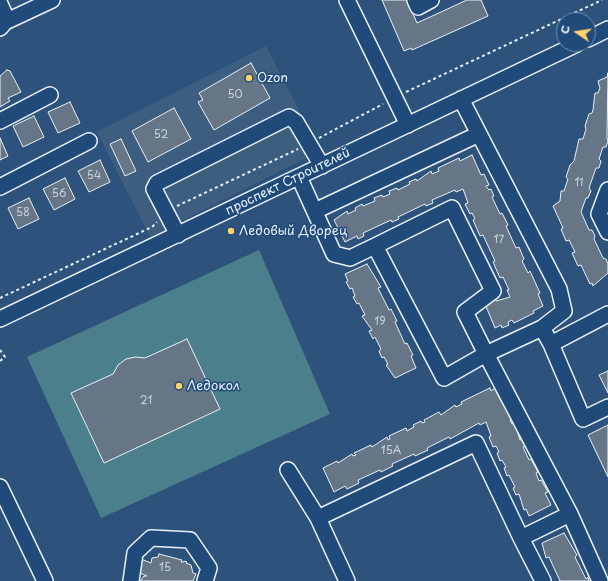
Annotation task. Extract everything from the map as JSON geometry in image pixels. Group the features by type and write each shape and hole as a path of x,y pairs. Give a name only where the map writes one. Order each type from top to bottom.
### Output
{"street":[{"path":"3,25 52,0"},
{"path":"347,0 408,125"},
{"path":"415,0 418,7 431,0"},
{"path":"0,4 5,14 3,25"},
{"path":"596,35 608,29"},
{"name":"проспект Строителей","path":"0,320 560,52"},
{"path":"0,121 50,95"},
{"path":"375,246 444,378 486,354 542,328 564,310 559,289 461,99"},
{"path":"178,235 154,189 157,183 289,117 296,122 322,166"},
{"path":"315,211 479,134"},
{"path":"0,187 89,141"},
{"path":"298,177 334,254 350,258 452,208 493,291 465,312 570,514 600,581"},
{"path":"608,190 599,214 608,232"},
{"path":"551,344 608,314"},
{"path":"542,328 551,344 583,419 608,407"},
{"path":"318,518 476,443 543,581"},
{"path":"288,470 318,518 348,581"},
{"path":"0,487 45,581"},
{"path":"521,538 570,514"},
{"path":"131,581 135,553 152,538 190,540 209,568 205,581"}],"path":[{"path":"0,350 5,357 0,361"}],"shaded area":[{"path":"266,46 320,151 150,237 97,132"}],"green space":[{"name":"Ледокол","path":"259,250 330,414 101,518 27,357"}],"building":[{"path":"382,0 407,0 417,23 467,0 481,0 488,16 412,50 411,48 404,51"},
{"path":"251,63 270,98 214,130 198,102 203,100 199,93"},
{"path":"7,70 10,71 21,92 8,98 10,101 0,107 0,76"},
{"path":"608,73 608,141 606,147 603,147 599,159 601,161 599,168 596,168 589,188 591,191 588,198 586,198 581,212 589,230 592,230 595,236 594,239 603,258 606,259 608,264 608,273 593,286 592,283 590,284 581,265 578,266 572,253 575,252 569,240 566,241 561,229 563,228 553,206 560,201 561,191 564,191 568,179 566,177 570,165 574,161 579,139 583,139 589,114 592,113 593,110 595,93 598,93 600,88 598,81 607,77"},
{"path":"70,102 80,123 58,133 48,112"},
{"path":"174,108 191,139 148,162 132,131"},
{"path":"34,116 44,137 23,147 13,126"},
{"path":"0,138 8,156 0,160"},
{"path":"121,139 136,171 125,176 110,144"},
{"path":"472,155 481,175 484,174 489,185 486,186 489,190 491,189 494,196 492,197 500,214 502,213 508,225 506,226 516,248 519,247 524,259 522,261 528,273 530,271 540,293 538,294 543,306 533,311 534,313 514,323 512,320 508,322 509,325 502,328 501,325 495,328 485,304 495,299 496,301 510,297 507,290 509,290 503,277 500,278 493,262 495,261 483,235 480,236 473,220 475,219 472,213 470,214 465,204 468,203 463,189 456,192 455,190 432,200 433,203 426,206 425,204 398,217 399,219 392,222 391,220 363,233 364,236 358,239 357,236 345,242 334,220 347,211 348,214 356,210 355,208 362,204 363,206 375,201 374,198 382,195 383,197 390,194 389,191 397,188 398,190 416,179 417,181 431,171 432,174 439,171 438,168 459,158 460,161"},
{"path":"100,160 110,182 89,192 78,171"},
{"path":"65,178 75,199 54,210 43,189"},
{"path":"29,198 39,219 18,229 8,208"},
{"path":"367,264 381,287 378,288 389,310 391,309 397,321 395,322 405,344 407,343 413,355 411,356 416,368 395,378 386,365 388,364 384,357 382,358 379,351 381,349 375,337 373,339 369,331 372,330 362,316 365,315 359,303 357,304 353,297 355,296 352,288 350,289 346,282 348,281 345,274"},
{"path":"187,339 220,409 104,463 71,393 113,374 118,365 126,359 135,357 145,358"},
{"path":"608,371 608,393 599,375"},
{"path":"490,388 491,391 495,388 500,399 503,398 513,418 510,420 512,424 515,423 520,440 522,439 525,446 523,447 529,460 531,459 538,472 536,473 539,481 541,480 548,492 545,493 551,505 529,516 526,509 524,510 519,494 516,495 513,488 515,487 509,475 507,476 504,468 506,467 502,460 500,461 497,453 499,452 496,446 493,447 486,422 480,425 479,423 450,439 449,437 415,456 414,454 392,464 393,466 381,472 380,470 358,480 359,483 347,489 345,486 334,492 323,468 337,461 338,463 352,454 353,456 356,455 354,453 371,445 372,447 387,437 388,440 390,439 389,436 406,428 407,431 414,427 413,425 421,421 422,423 425,422 424,420 439,412 441,415 455,405 456,407 462,404 461,402"},
{"path":"608,425 608,477 588,435"},
{"path":"564,533 577,555 575,557 586,579 588,577 589,581 560,581 549,557 546,558 542,543"},
{"path":"159,554 182,560 181,562 184,561 191,565 193,573 196,574 193,581 140,581 144,576 147,576 137,572 141,559 151,563 152,558 158,557"}],"place":[{"name":"Ozon","path":"249,78"},
{"name":"Ледовый Дворец","path":"231,231"},
{"name":"Ледокол","path":"179,386"}]}
